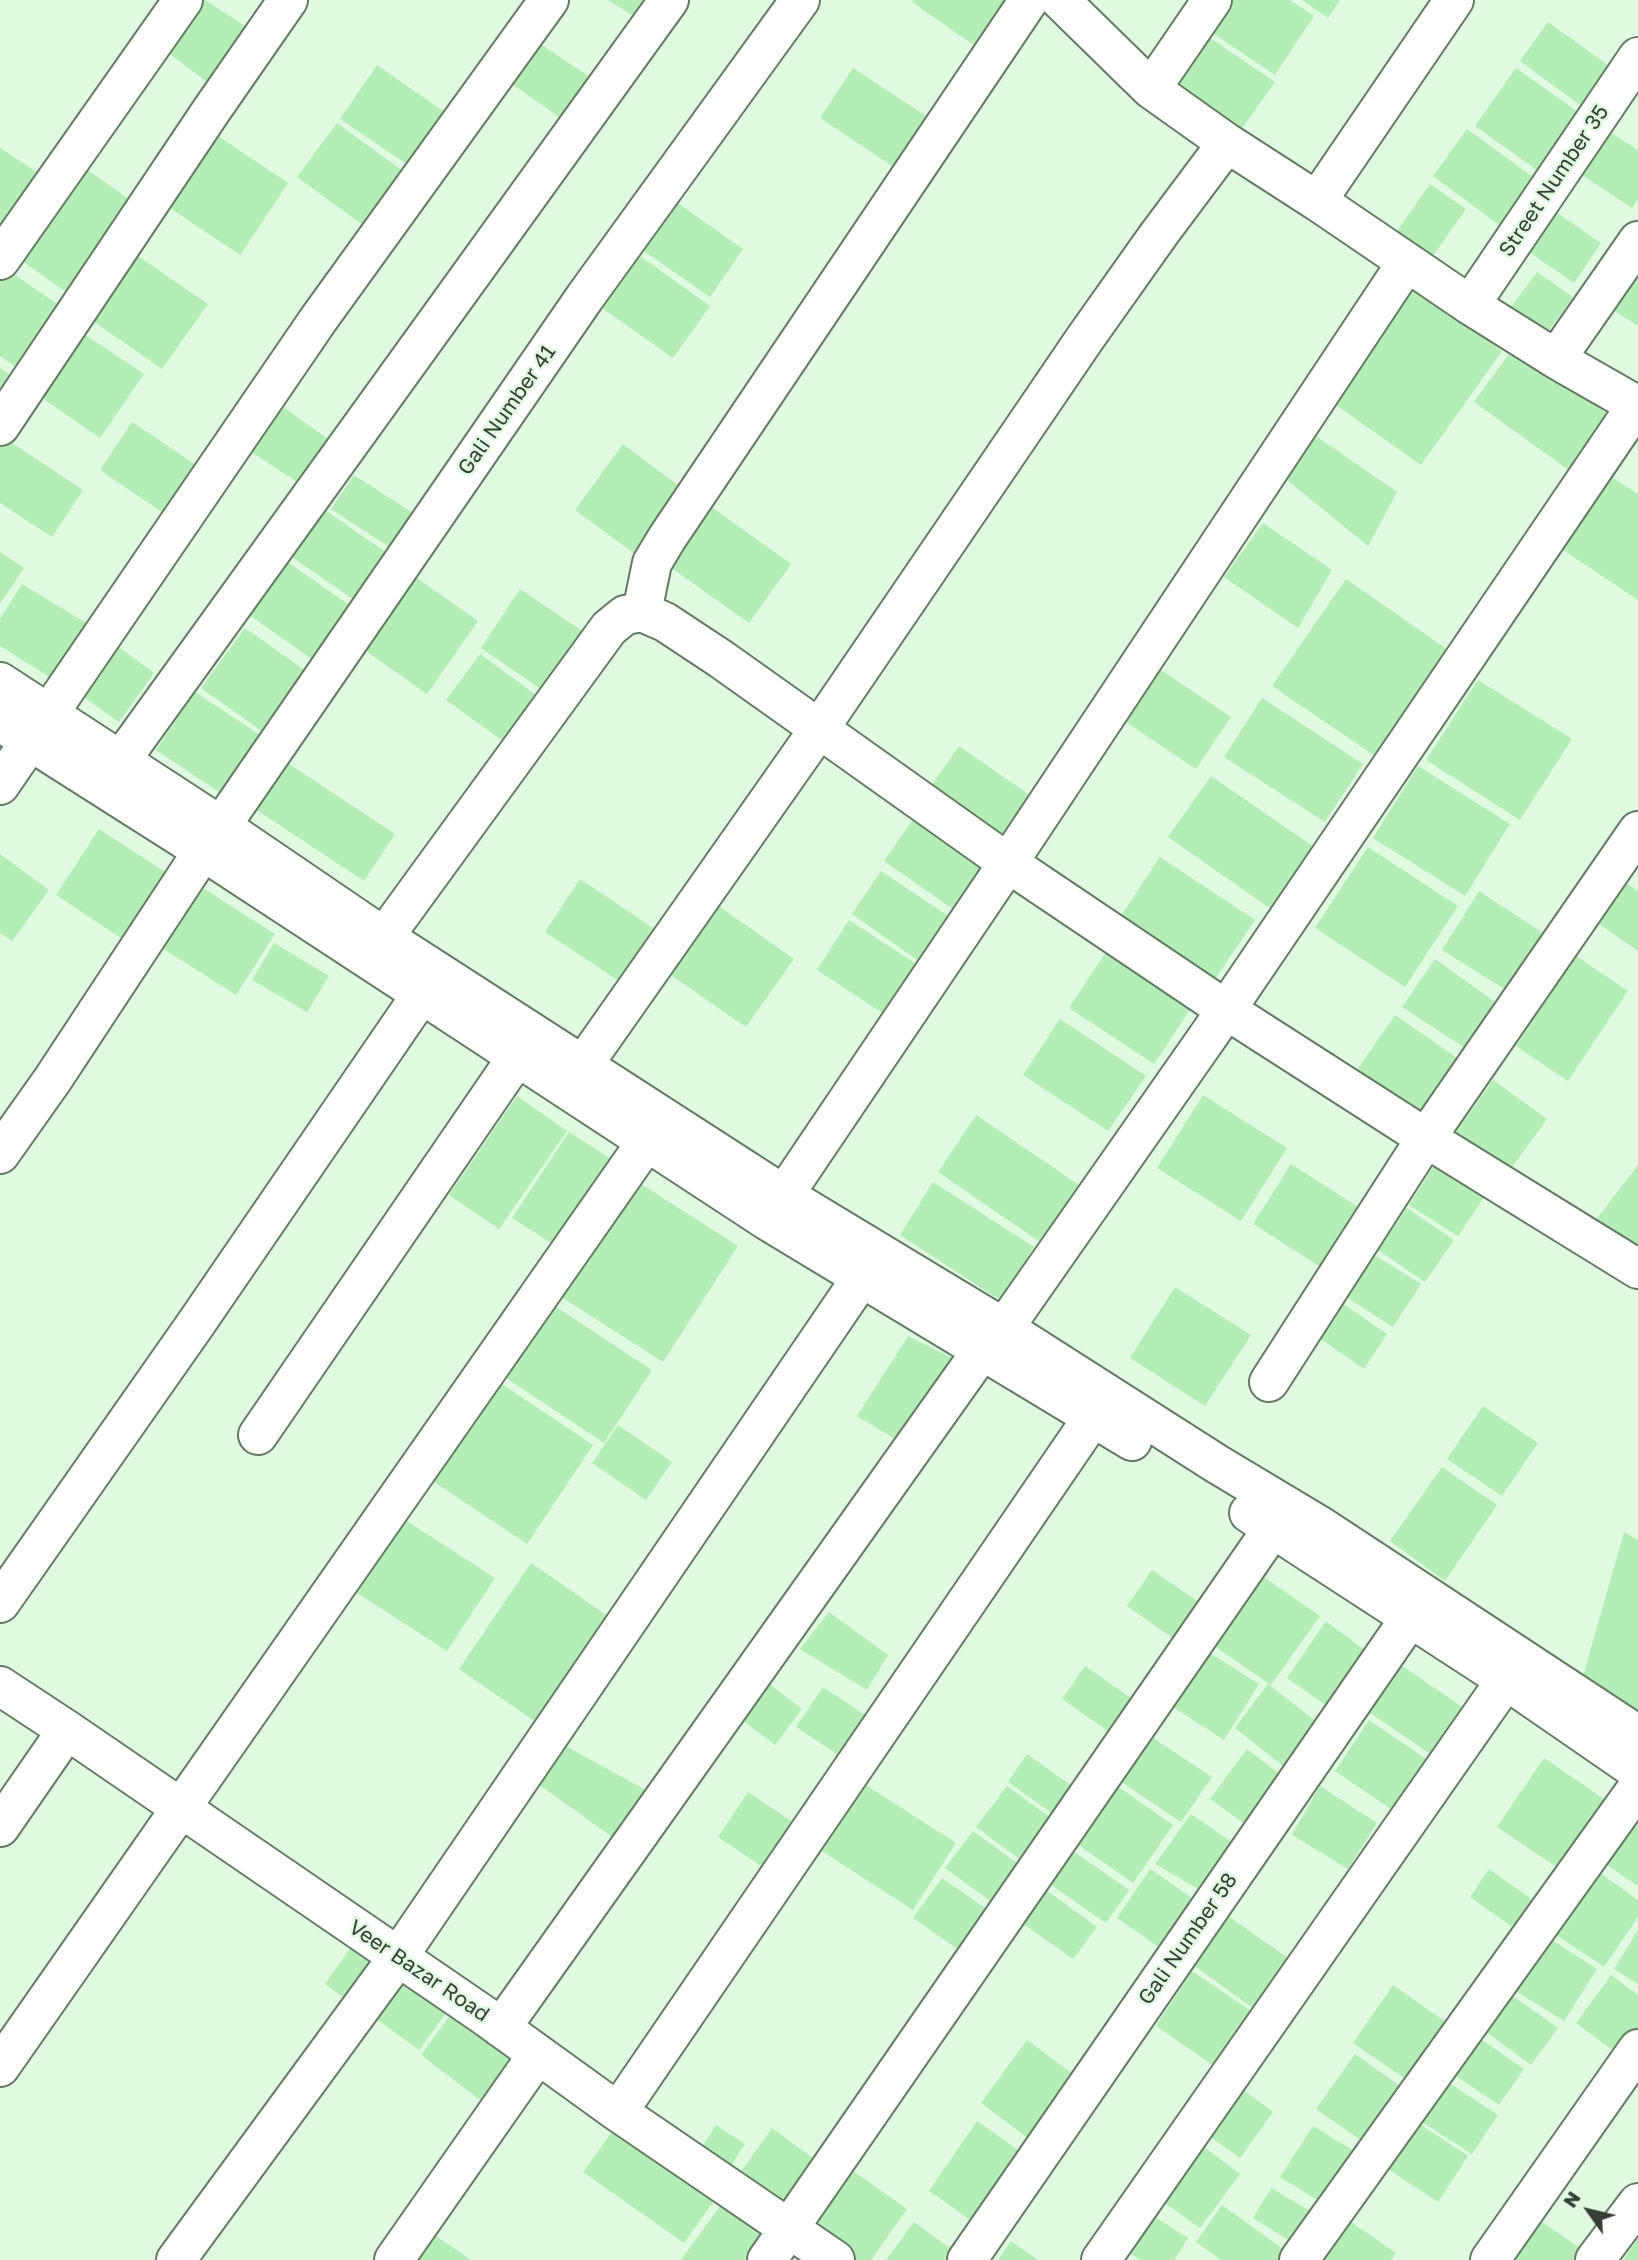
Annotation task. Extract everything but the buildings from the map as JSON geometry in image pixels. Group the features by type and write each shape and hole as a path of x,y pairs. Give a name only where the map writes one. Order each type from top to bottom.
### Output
{"street":[{"path":"0,260 183,0"},
{"path":"0,426 288,0"},
{"path":"0,785 26,725 548,0"},
{"path":"121,760 669,0"},
{"name":"Gali Number 41","path":"0,1154 53,1079 212,838 585,297 800,0"},
{"path":"642,612 652,564 667,538 1029,0"},
{"path":"501,2028 1225,1009 1638,404 1556,359 1470,305 1227,143 1151,89 1060,0"},
{"path":"1151,89 1212,0"},
{"path":"1317,201 1454,0"},
{"name":"Street Number 35","path":"1470,305 1638,57"},
{"path":"583,1065 819,729 1086,337 1227,143"},
{"path":"1556,359 1638,241"},
{"path":"784,1195 1407,262"},
{"path":"384,937 610,628 625,615 642,612 665,622 721,659 1008,863 1225,1009 1638,1269"},
{"path":"0,681 26,725 212,838 384,937 784,1195 993,1338 1093,1417 1273,1528 1506,1680 1638,1771"},
{"path":"26,725 121,760 212,838 421,995 768,1221 862,1277 993,1338 1216,1464 1322,1527 1638,1735"},
{"path":"1269,1382 1426,1138 1638,831"},
{"path":"0,1603 421,995"},
{"path":"258,1435 517,1057"},
{"path":"0,2067 647,1140"},
{"path":"176,2260 398,1957 862,1277"},
{"path":"618,2112 1093,1417"},
{"path":"767,2260 1273,1528"},
{"name":"Gali Number 58","path":"967,2260 1410,1618"},
{"path":"1101,2260 1506,1680"},
{"name":"Veer Bazar Road","path":"0,1686 398,1957 835,2260"},
{"path":"0,1827 67,1730"},
{"path":"1299,2260 1638,1787"},
{"path":"1490,2260 1638,2049"},
{"path":"394,2260 538,2054"},
{"path":"1595,2260 1638,2203"}]}
